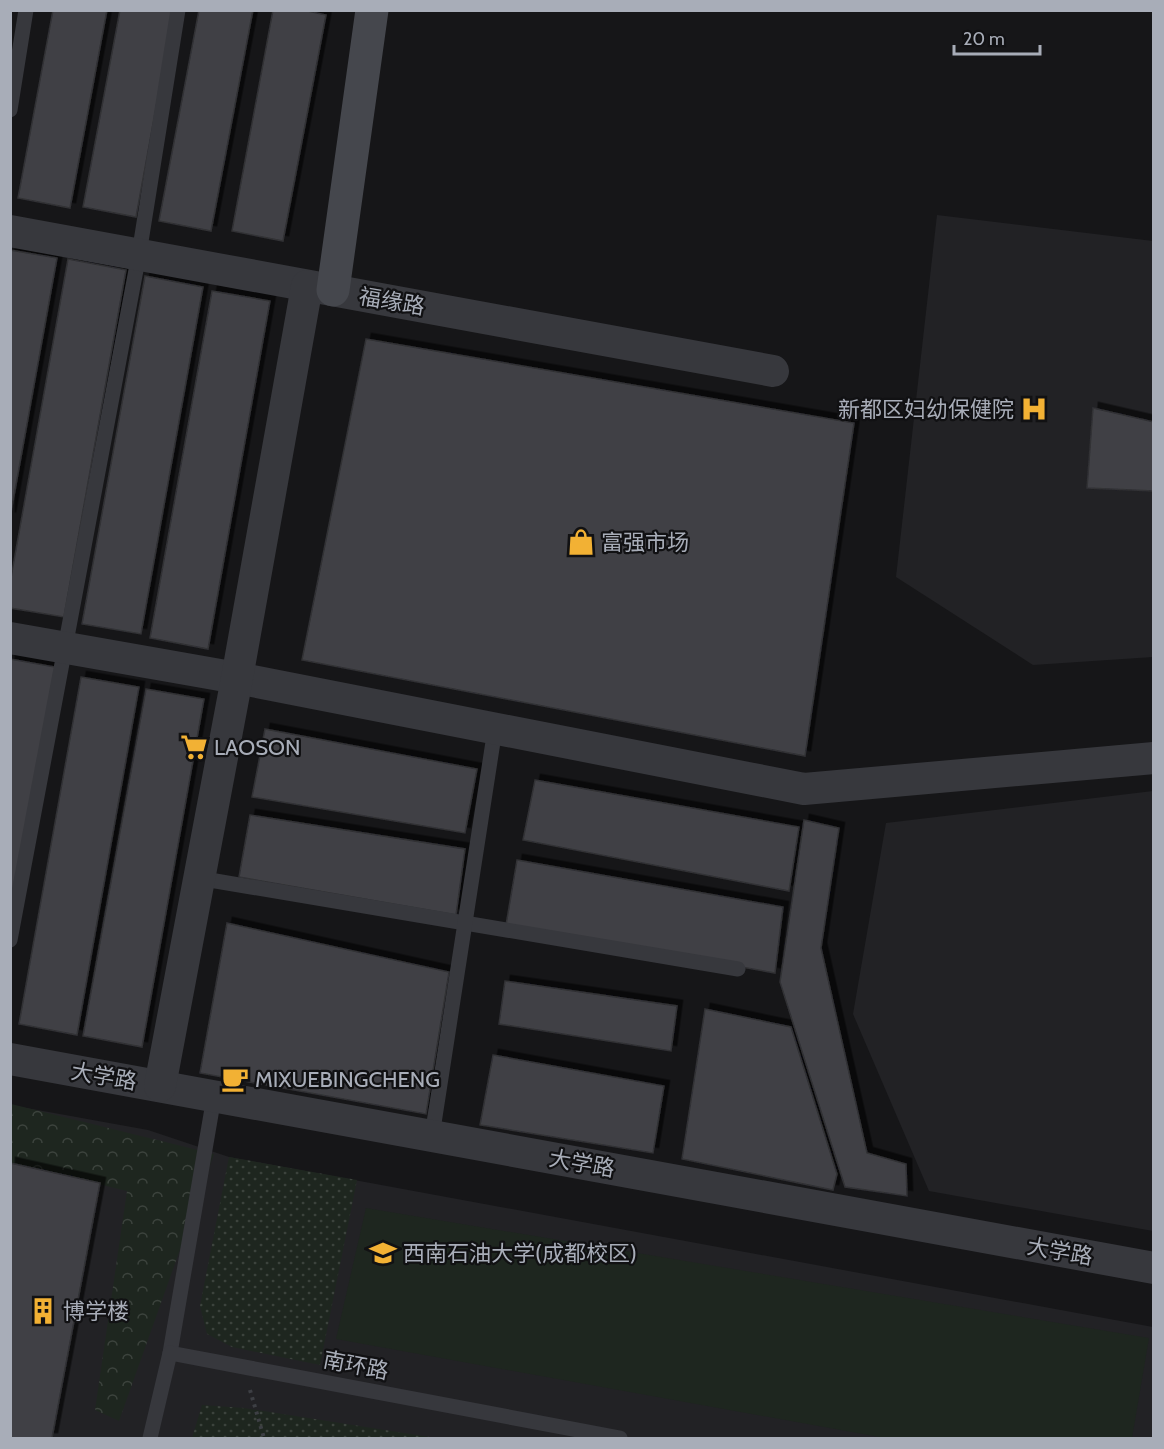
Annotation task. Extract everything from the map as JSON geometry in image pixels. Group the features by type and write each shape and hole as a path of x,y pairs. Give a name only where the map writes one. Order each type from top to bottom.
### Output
{"street":[{"path":"160,1086 237,678 320,288 372,10"},
{"name":"福缘路","path":"10,231 773,371"},
{"path":"10,638 237,678 804,789 1154,758"},
{"name":"大学路","path":"10,1059 1154,1268"}],"lane":[{"path":"10,110 26,10"},
{"path":"10,940 139,254 178,10"},
{"path":"432,1136 495,729"},
{"path":"198,878 465,925 738,969"},
{"path":"150,1438 170,1353 214,1096"},
{"name":"南环路","path":"170,1353 620,1438"}],"path":[{"path":"243,1367 264,1438"}],"shaded area":[{"name":"新都区妇幼保健院","path":"937,215 1153,241 1153,657 1033,665 896,577"},
{"path":"1153,791 1153,1231 929,1191 853,1014 886,823"},
{"name":"西南石油大学(成都校区)","path":"10,1105 148,1130 229,1157 1153,1327 1153,1438 11,1438"}],"green space":[{"path":"11,1104 214,1154 119,1421 95,1410 127,1191 11,1163"},
{"path":"229,1157 357,1180 320,1365 232,1347 207,1334 200,1306"},
{"path":"366,1208 1149,1338 1132,1438 885,1438 336,1339"},
{"path":"202,1405 244,1408 436,1438 192,1438"}],"building":[{"path":"53,10 107,10 70,208 18,198"},
{"path":"120,10 174,10 136,217 83,207"},
{"path":"199,10 253,10 211,231 159,221"},
{"path":"273,10 303,10 326,15 283,241 232,231"},
{"path":"10,250 57,258 10,518"},
{"path":"68,259 126,270 64,617 10,608 10,583"},
{"path":"145,276 203,287 141,634 82,624"},
{"path":"212,291 270,301 208,649 150,638"},
{"name":"富强市场","path":"366,339 854,423 805,756 302,660"},
{"path":"1093,408 1154,422 1154,491 1087,488"},
{"path":"10,659 55,667 10,919"},
{"path":"81,677 139,687 77,1035 19,1024"},
{"path":"146,689 204,699 142,1047 83,1036"},
{"path":"265,729 477,769 465,833 252,797"},
{"path":"535,780 799,827 789,891 523,840"},
{"path":"250,815 465,849 456,915 239,877"},
{"path":"804,820 839,828 821,948 867,1153 906,1164 907,1196 845,1187 780,982"},
{"path":"517,860 783,907 775,973 506,925"},
{"path":"227,923 449,972 426,1114 200,1073"},
{"path":"505,981 677,1006 671,1051 499,1024"},
{"path":"705,1009 791,1027 837,1174 833,1190 682,1159"},
{"path":"493,1055 664,1086 653,1153 480,1125"},
{"name":"博学楼","path":"10,1163 100,1183 52,1438 10,1438"}],"place":[{"name":"新都区妇幼保健院","path":"1034,409"},
{"name":"富强市场","path":"581,542"},
{"name":"LAOSON","path":"194,747"},
{"name":"MIXUEBINGCHENG","path":"235,1079"},
{"name":"西南石油大学(成都校区)","path":"383,1253"},
{"name":"博学楼","path":"43,1311"}]}
